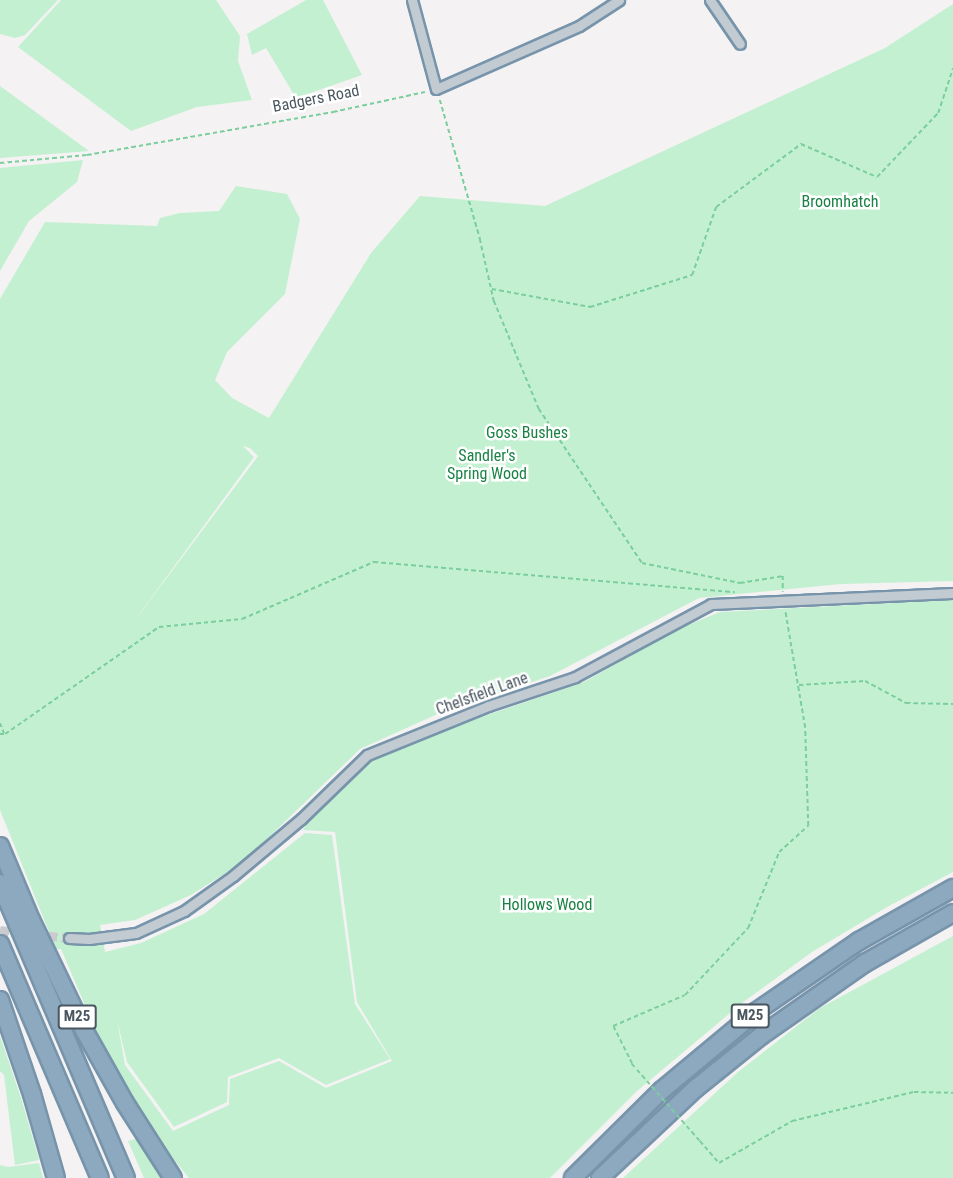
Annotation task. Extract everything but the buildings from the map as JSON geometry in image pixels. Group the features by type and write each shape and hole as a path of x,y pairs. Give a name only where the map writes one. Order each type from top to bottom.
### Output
{"highway":[{"name":"M25","path":"0,846 31,920 85,1032 125,1103 173,1178"},
{"name":"M25","path":"0,883 126,1178"},
{"name":"M25","path":"573,1178 661,1091 757,1011 859,941 953,888"},
{"name":"M25","path":"600,1178 696,1088 762,1035 865,963 953,913"},
{"name":"M25","path":"0,944 100,1178"},
{"path":"0,1000 32,1094 56,1178"}],"street":[{"path":"412,0 436,89 579,26 619,0"},
{"path":"710,0 740,44"},
{"name":"Chelsfield Lane","path":"69,938 89,939 136,933 184,911 233,876 301,819 367,755 488,706 575,677 711,604 953,593"}],"path":[{"path":"491,289 590,307 692,275 716,207 801,144 876,177 938,113 953,68"},
{"name":"Badgers Road","path":"0,163 87,156 333,112 436,89"},
{"path":"436,89 480,239 491,289 539,410 642,563 740,583 783,576 783,601 805,728 808,826 779,852 748,928 685,995 613,1026 632,1064 719,1163 792,1121 914,1092 953,1093"},
{"path":"0,734 5,734 159,627 242,619 374,562 736,592"},
{"path":"798,685 865,681 906,703 953,704"},
{"path":"0,723 5,734"}],"green space":[{"path":"0,0 58,0 25,35 15,38 0,34"},
{"path":"61,0 216,0 240,36 238,61 252,100 197,107 131,131 18,47"},
{"path":"306,0 323,0 362,75 296,98 266,48 252,55 247,34"},
{"path":"953,4 953,581 841,584 699,598 550,676 442,712 360,749 243,862 191,895 135,920 100,925 105,952 141,943 204,914 305,833 332,835 355,1004 390,1059 326,1085 279,1058 228,1077 227,1102 174,1127 127,1062 117,1020 125,1065 173,1131 229,1105 230,1079 279,1061 326,1088 392,1061 357,1002 335,832 303,830 311,816 370,759 426,736 584,682 678,629 720,612 953,600 953,872 887,907 812,952 742,1003 637,1091 550,1178 189,1178 154,1135 159,1134 154,1134 105,1052 61,949 56,949 0,810 0,299 45,222 157,226 160,218 180,213 219,211 236,186 287,194 300,219 285,294 227,352 215,380 232,398 269,418 371,253 420,196 545,206 885,48","holes":["243,446 250,448 258,456 130,627 254,457"]},
{"path":"0,86 89,151 0,158"},
{"path":"83,160 77,182 29,221 0,271 0,168"},
{"path":"953,936 953,1178 623,1178 738,1072 820,1008"},
{"path":"0,1036 39,1160 15,1165 4,1075 0,1071"},
{"path":"136,1139 162,1178 144,1178 128,1141"},
{"path":"39,1163 43,1178 0,1178 0,1165 8,1167"}],"tunnel":[{"path":"0,930 22,933"},
{"path":"35,934 69,938"}],"park label":[{"name":"Broomhatch","path":"840,202"},
{"name":"Goss Bushes","path":"527,433"},
{"name":"Sandler's Spring Wood","path":"487,465"},
{"name":"Hollows Wood","path":"547,905"}]}
